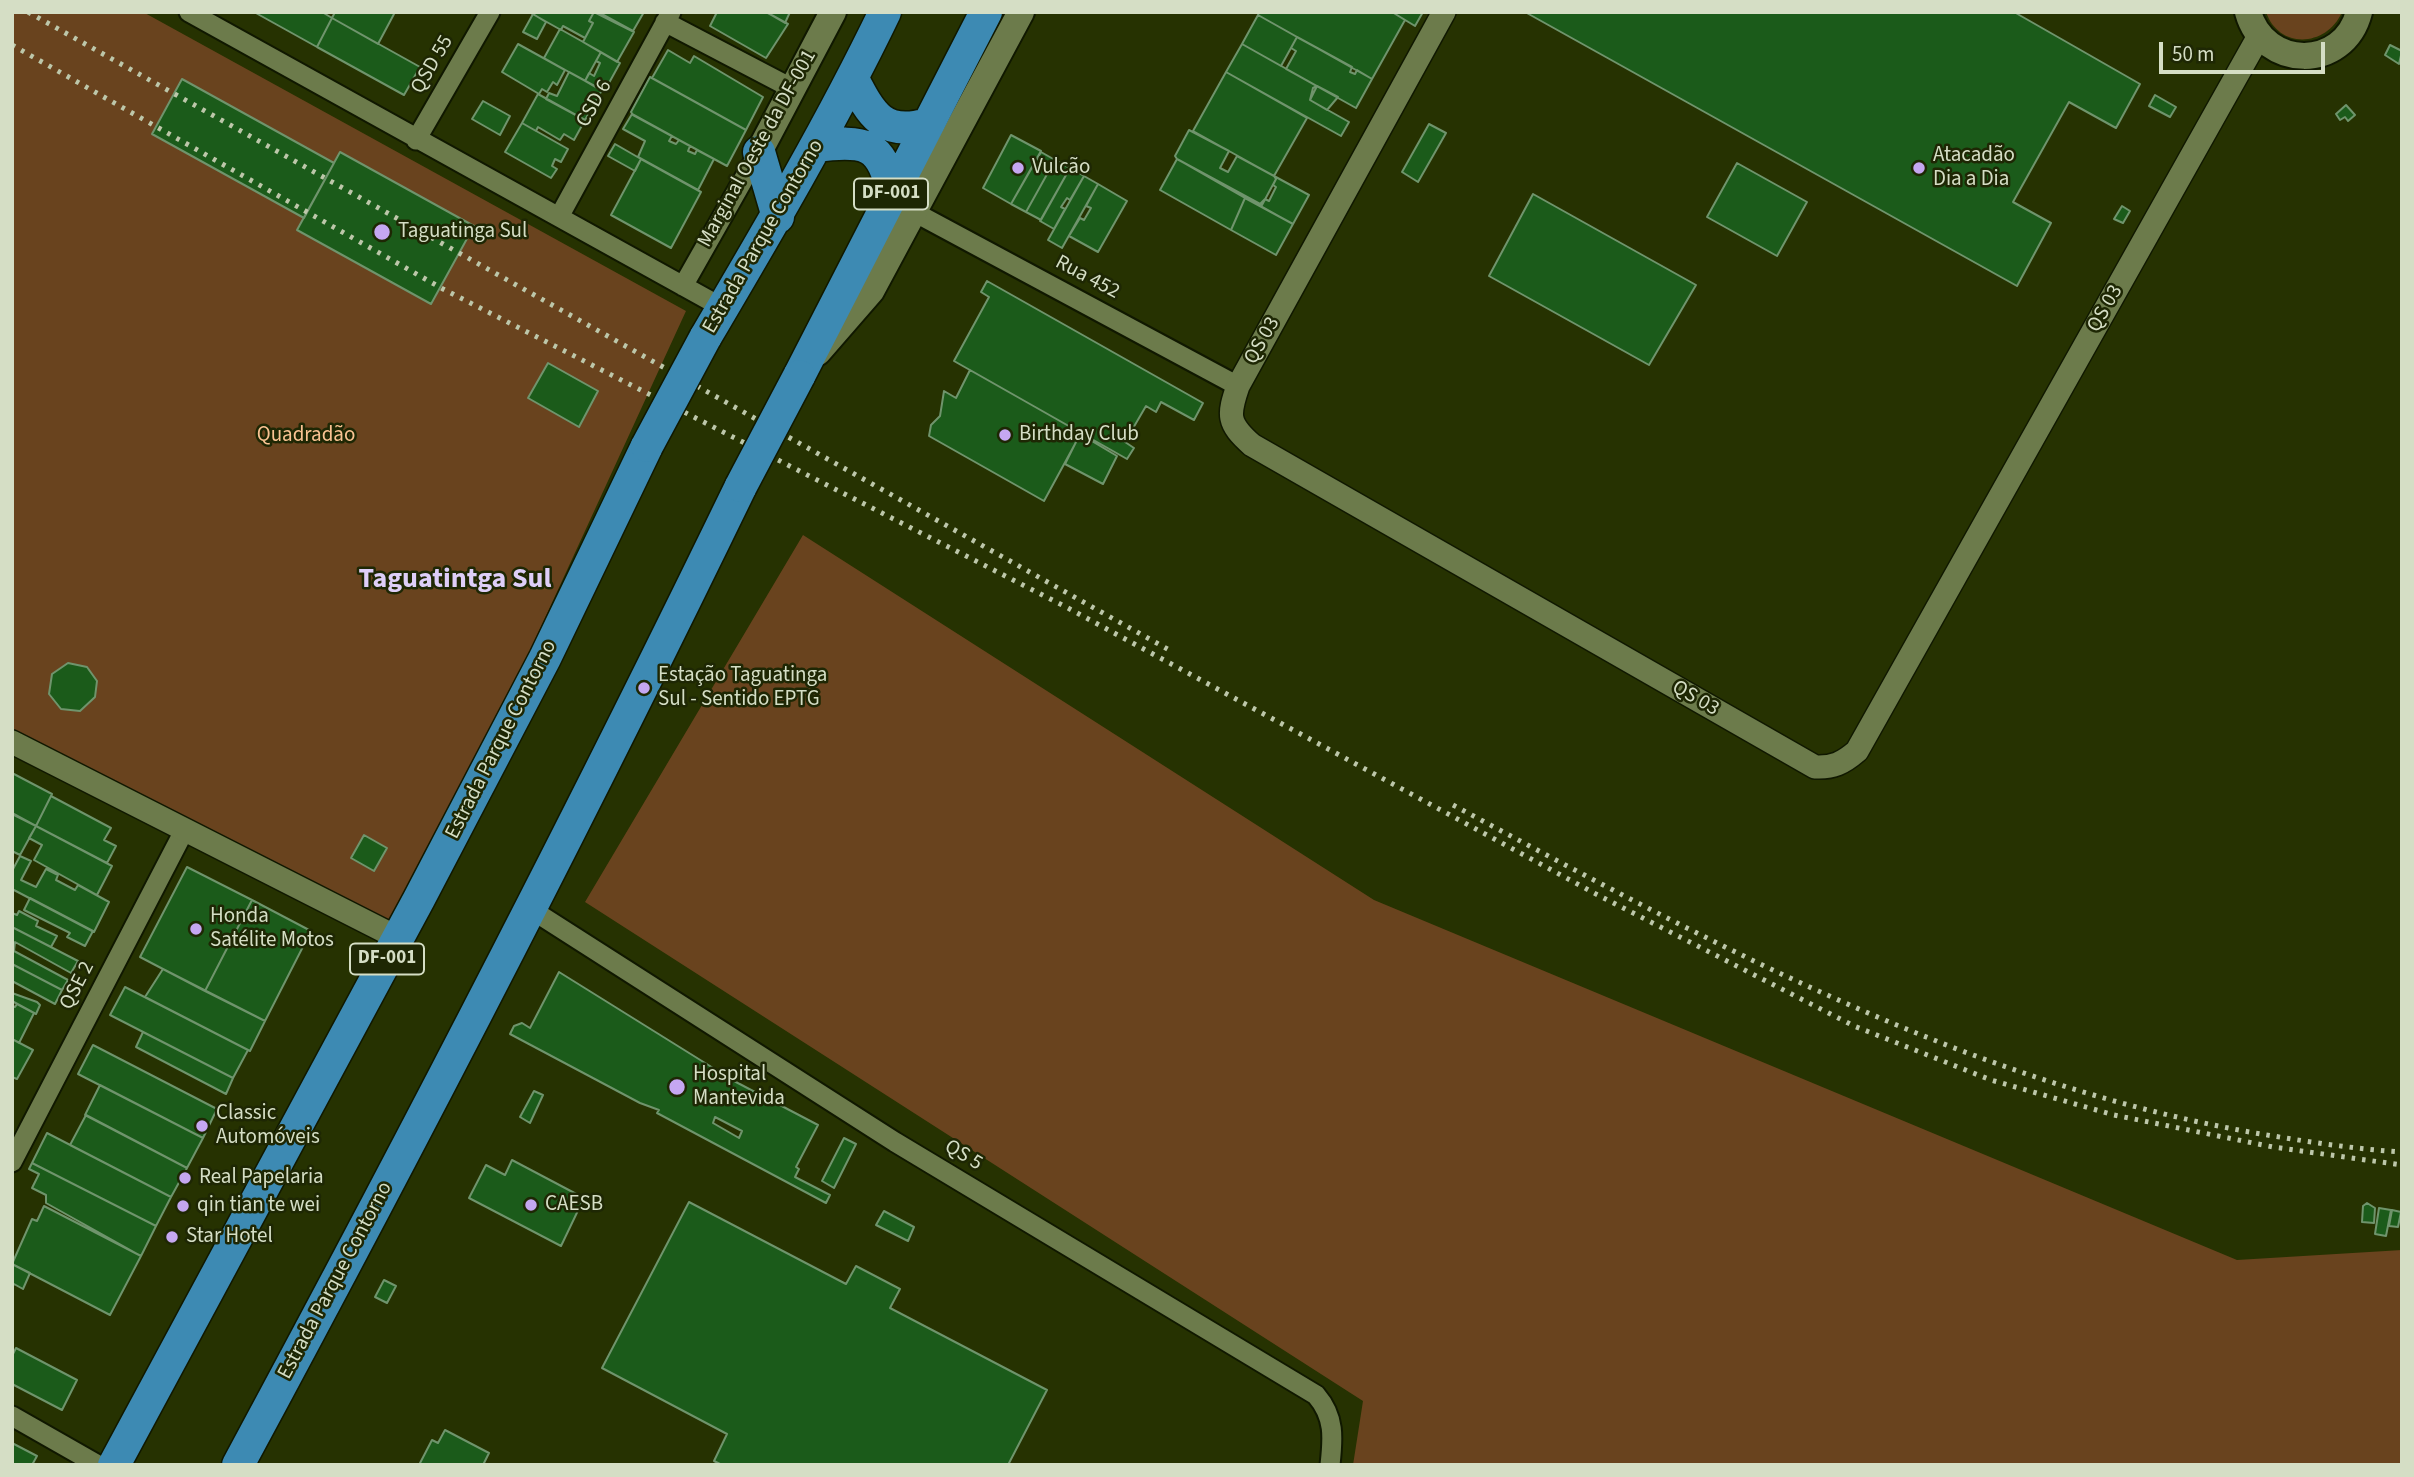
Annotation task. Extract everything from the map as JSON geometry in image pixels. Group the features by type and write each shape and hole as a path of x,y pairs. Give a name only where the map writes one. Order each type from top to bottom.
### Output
{"highway":[{"name":"Estrada Parque Contorno","path":"114,1465 398,939 545,658 647,446 705,338 817,146 885,12"},
{"name":"Estrada Parque Contorno","path":"238,1465 327,1301 644,688 741,486 800,373 903,202 927,124 986,12"},
{"path":"853,79 868,107 880,120 895,128 927,124"},
{"path":"817,146 845,142 863,145 877,152 903,202"},
{"path":"759,152 778,217"}],"main road":[{"name":"Marginal Oeste da DF-001","path":"759,152 833,12"},
{"path":"903,202 1021,12"},
{"path":"2248,12 2259,36 2283,53 2311,57 2330,51 2345,40 2356,24 2359,12"}],"street":[{"path":"189,12 723,308"},
{"name":"QSD 55","path":"416,139 490,12"},
{"name":"QS 03","path":"1444,12 1238,386 1229,412 1234,425 1252,445 1815,767 1830,768 1857,751 2259,36"},
{"path":"668,17 793,89"},
{"name":"CSD 6","path":"559,217 668,17"},
{"name":"Marginal Oeste da DF-001","path":"682,286 759,152"},
{"name":"Rua 452","path":"903,202 1238,386"},
{"path":"12,742 398,939"},
{"name":"QSE 2","path":"12,1162 184,831"},
{"name":"QS 5","path":"529,908 895,1142 1316,1395 1326,1407 1332,1422 1330,1465"},
{"path":"12,1416 98,1465"}],"green space":[{"name":"Quadradão","path":"12,12 143,12 686,311 398,938 12,736"},
{"path":"2266,12 2342,12 2326,32 2303,39 2281,33"},
{"path":"803,535 1374,900 2237,1260 2402,1250 2402,1465 1353,1465 1363,1401 585,902"}],"building":[{"path":"254,12 322,12 332,18 317,47"},
{"path":"335,12 394,14 378,44 332,18"},
{"path":"529,12 594,12 589,21 593,23 585,38 563,26 561,30"},
{"path":"594,12 634,32 617,62 583,42 593,23 589,21"},
{"path":"598,12 644,12 633,31"},
{"path":"717,12 766,12 788,24 766,58 710,26"},
{"path":"766,12 790,12 785,23"},
{"path":"1259,12 1392,12 1405,20 1372,79 1258,15"},
{"path":"1392,12 1423,12 1415,26"},
{"name":"Atacadão Dia a Dia","path":"1525,12 2014,12 2140,84 2116,128 2069,102 2013,202 2051,223 2017,286"},
{"path":"533,14 546,22 537,39 523,32"},
{"path":"1258,15 1297,37 1281,66 1242,44"},
{"path":"332,18 420,67 404,95 317,47"},
{"path":"560,29 601,52 585,81 544,58"},
{"path":"1297,37 1352,67 1350,72 1355,74 1357,70 1372,79 1356,108 1286,69 1296,51 1291,48"},
{"path":"518,44 565,70 557,85 553,82 547,92 542,89 539,94 502,72"},
{"path":"1242,44 1317,86 1313,88 1310,100 1349,122 1341,136 1226,72"},
{"path":"2390,45 2402,51 2399,64 2385,55"},
{"path":"668,50 690,63 694,56 763,97 746,130 652,78"},
{"path":"601,52 620,63 604,92 585,81 589,73 594,76 600,63 596,61"},
{"path":"569,72 602,90 585,120 546,99 549,93 557,96"},
{"path":"1226,72 1307,118 1274,176 1193,131"},
{"path":"650,77 746,130 727,166 633,115 631,112"},
{"path":"182,79 334,163 304,218 152,134"},
{"path":"1317,86 1338,97 1327,110 1310,100"},
{"path":"538,94 585,120 574,140 564,134 560,140 538,127 536,131 522,123"},
{"path":"2155,95 2176,107 2170,117 2149,106"},
{"path":"483,101 510,116 500,135 472,119"},
{"path":"2346,105 2355,115 2348,121 2345,117 2340,120 2336,114"},
{"path":"632,114 672,136 669,141 676,144 679,140 690,146 688,151 695,154 697,150 714,159 698,190 638,157 645,141 623,129"},
{"path":"522,123 568,149 561,162 555,159 552,166 557,169 551,178 505,152"},
{"path":"1429,124 1446,133 1418,182 1402,172"},
{"path":"1189,130 1229,151 1220,168 1228,172 1237,156 1274,176 1276,179 1262,205 1177,159 1175,156"},
{"path":"1011,135 1041,151 1011,204 983,188"},
{"path":"615,144 641,159 635,171 608,156"},
{"path":"340,152 474,226 431,304 297,230"},
{"path":"1041,152 1055,160 1026,212 1011,204"},
{"path":"641,159 701,192 671,248 611,215"},
{"path":"1177,159 1245,198 1231,230 1160,190"},
{"path":"1055,160 1070,168 1041,220 1026,212"},
{"path":"1737,163 1807,202 1777,256 1707,217"},
{"path":"1070,168 1084,176 1070,200 1067,198 1061,207 1065,209 1054,229 1040,221"},
{"path":"1084,176 1098,184 1062,248 1048,240"},
{"path":"1274,176 1309,195 1293,224 1259,205 1265,199 1269,201 1276,187 1273,185 1276,179"},
{"path":"1098,184 1127,201 1098,252 1069,236 1080,218 1084,220 1091,208 1086,206"},
{"path":"1533,194 1696,285 1649,365 1489,276"},
{"path":"1245,198 1293,224 1276,255 1231,230"},
{"path":"2122,206 2130,211 2123,223 2114,219"},
{"path":"987,281 1203,403 1194,420 1161,402 1156,412 1146,406 1125,442 1134,448 1127,459 954,361 989,297 981,292"},
{"path":"548,363 598,391 579,427 528,398"},
{"name":"Birthday Club","path":"970,370 1081,433 1044,501 929,436 931,425 940,416 944,391 956,398"},
{"path":"1080,434 1117,456 1103,484 1065,464"},
{"path":"68,663 87,667 97,681 95,697 80,711 61,709 49,694 52,674"},
{"path":"12,773 52,794 36,826 12,813"},
{"path":"51,796 111,828 104,840 116,846 107,863 36,826"},
{"path":"12,814 36,826 20,855 12,851"},
{"path":"36,826 112,866 97,895 34,860 42,845 29,838"},
{"path":"364,835 387,848 374,871 351,858"},
{"path":"20,856 31,861 21,880 36,887 46,869 58,875 56,880 75,890 78,885 109,902 94,932 12,889 12,871"},
{"name":"Honda Satélite Motos","path":"187,867 252,900 205,991 140,957"},
{"path":"30,898 93,931 85,946 67,937 70,933 24,910"},
{"path":"252,900 311,931 265,1021 205,991"},
{"path":"19,911 38,921 36,926 57,936 51,947 12,927 12,913 17,915"},
{"path":"12,927 78,961 71,973 15,942 14,951 68,980 62,990 12,964"},
{"path":"12,964 62,990 55,1004 12,981"},
{"path":"163,969 265,1021 250,1051 145,997"},
{"name":"Hospital Mantevida","path":"559,972 734,1081 818,1125 796,1167 799,1169 795,1177 830,1195 826,1203 657,1113 659,1110 640,1103 510,1034 514,1026 522,1023 530,1028","holes":["715,1117 742,1131 739,1138 713,1123"]},
{"path":"125,987 248,1050 233,1078 110,1015"},
{"path":"12,993 37,1002 40,1005 36,1014 12,1001"},
{"path":"17,1004 34,1013 19,1043 12,1039 12,1006"},
{"path":"143,1032 233,1078 226,1094 136,1047"},
{"path":"12,1039 33,1050 17,1079 12,1077"},
{"path":"93,1045 217,1109 203,1138 78,1074"},
{"path":"100,1085 203,1138 187,1168 85,1115"},
{"path":"534,1091 543,1095 530,1123 520,1117"},
{"path":"86,1115 187,1168 171,1197 70,1145"},
{"path":"47,1133 171,1197 156,1226 32,1163"},
{"path":"844,1138 856,1144 834,1188 822,1181"},
{"name":"CAESB","path":"512,1160 584,1198 561,1246 469,1198 486,1165 505,1175"},
{"path":"32,1163 156,1226 141,1256 46,1203 46,1195 32,1188 39,1174 29,1169"},
{"path":"689,1202 846,1284 856,1266 900,1289 890,1308 1047,1390 1008,1465 722,1465 714,1461 727,1434 602,1368"},
{"path":"2367,1203 2375,1208 2374,1223 2362,1222 2363,1206"},
{"path":"44,1206 141,1256 110,1315 12,1264 32,1219 37,1221"},
{"path":"2379,1208 2391,1210 2386,1236 2375,1234"},
{"path":"2392,1210 2401,1212 2398,1227 2389,1226"},
{"path":"884,1211 914,1227 908,1241 876,1225"},
{"path":"12,1264 30,1273 23,1289 14,1284 12,1287"},
{"path":"384,1280 396,1286 387,1303 375,1297"},
{"path":"16,1348 77,1380 62,1410 12,1384 12,1356"},
{"path":"445,1430 489,1453 483,1465 419,1465 432,1440 438,1443"},
{"path":"12,1443 37,1456 32,1465 12,1465"}],"railway":[{"path":"28,12 1171,651"},
{"path":"12,45 443,289 1068,608 1594,893 1854,1026 1991,1080 2114,1115 2273,1147 2402,1165"},
{"path":"1453,805 1743,956 1941,1043 2043,1080 2148,1110 2255,1133 2402,1152"}],"place":[{"name":"Vulcão","path":"1018,168"},
{"name":"Atacadão Dia a Dia","path":"1919,168"},
{"name":"Taguatinga Sul","path":"382,232"},
{"name":"Birthday Club","path":"1005,435"},
{"name":"Estação Taguatinga Sul - Sentido EPTG","path":"644,688"},
{"name":"Honda Satélite Motos","path":"196,929"},
{"name":"Hospital Mantevida","path":"677,1087"},
{"name":"Classic Automóveis","path":"202,1126"},
{"name":"Real Papelaria","path":"185,1178"},
{"name":"CAESB","path":"531,1205"},
{"name":"qin tian te wei","path":"183,1206"},
{"name":"Star Hotel","path":"172,1237"}],"district":[{"name":"Taguatintga Sul","path":"455,581"}]}
